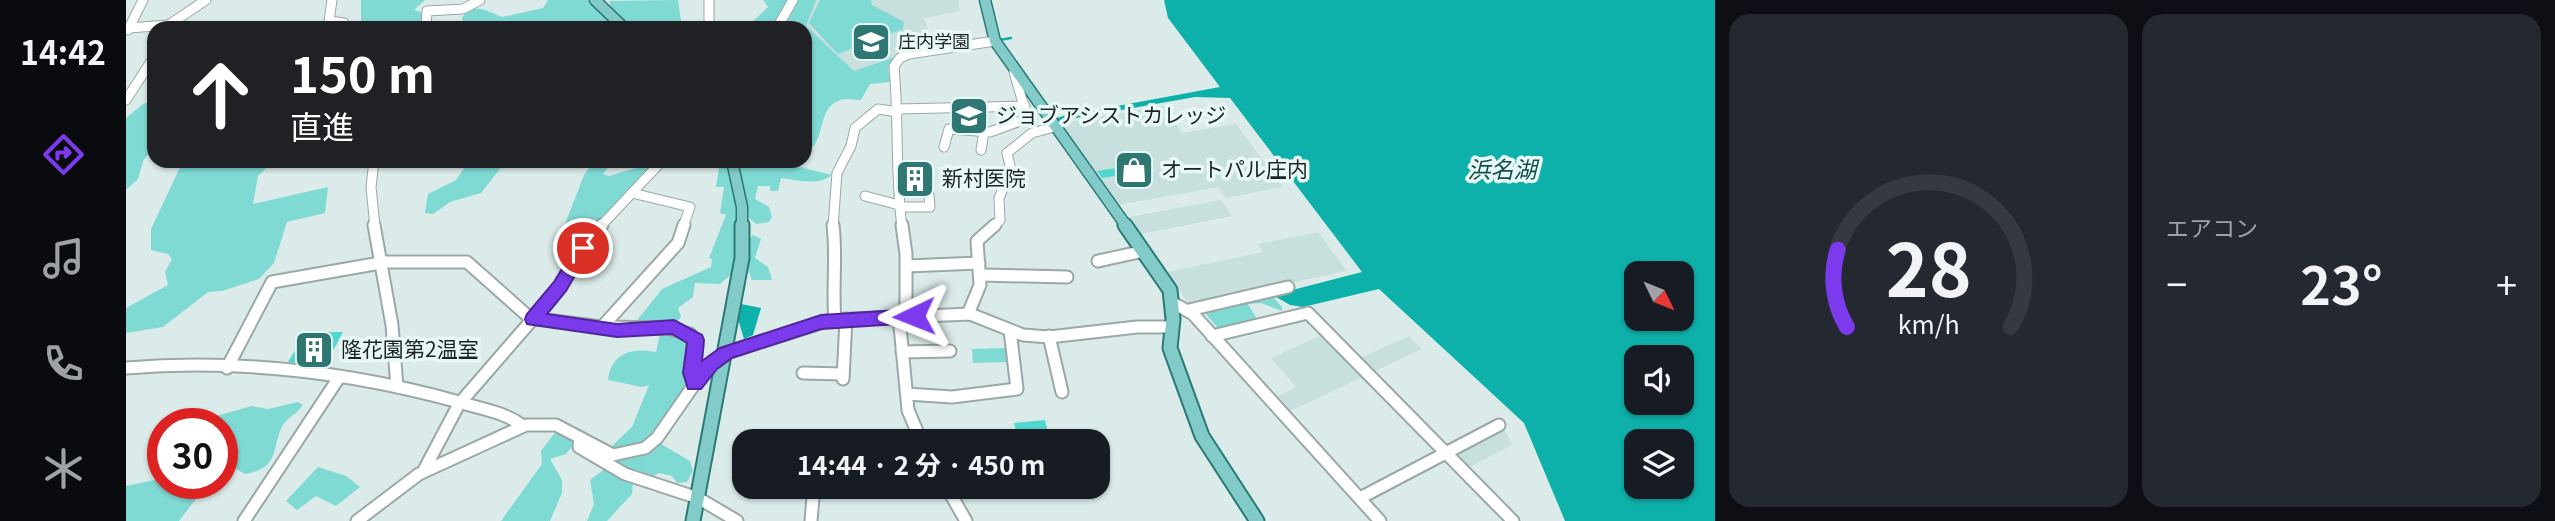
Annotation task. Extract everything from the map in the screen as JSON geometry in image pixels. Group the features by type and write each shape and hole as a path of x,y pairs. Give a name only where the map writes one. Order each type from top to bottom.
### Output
{"main road":[{"path":"594,0 616,21"},
{"path":"985,0 995,41 1023,85 1058,126 1170,290 1173,303 1172,355 1202,436 1257,521"},
{"path":"693,521 726,353 743,245 742,207 734,168"}],"street":[{"path":"131,28 143,0"},
{"path":"174,21 206,0"},
{"path":"329,21 332,0"},
{"path":"426,21 427,11 463,9 480,0"},
{"path":"709,0 709,21"},
{"path":"781,21 793,0"},
{"path":"916,429 910,416 902,352 906,265 899,206 898,111 894,66 900,58 995,41"},
{"path":"126,100 147,68"},
{"path":"1023,85 1023,120 1026,129 1032,133"},
{"path":"803,373 843,376 841,319 832,291 836,250 832,220 837,173 851,146 855,128 880,108 898,111 1025,106"},
{"path":"944,147 949,129 984,132 1023,120"},
{"path":"968,314 978,292 980,269 977,241 1000,220 999,198 1011,170 1007,153 1032,133 1058,126"},
{"path":"981,150 984,132"},
{"path":"373,168 373,222 382,263 397,387"},
{"path":"423,472 426,461 459,404 560,286 588,241 655,168"},
{"path":"603,327 678,243 690,207 632,193"},
{"path":"865,196 899,206 931,207 929,195"},
{"path":"1098,261 1144,251"},
{"path":"227,368 272,282 382,263 467,262 533,319 617,330 669,327 692,337 697,345 692,373 695,383"},
{"path":"906,265 1067,276"},
{"path":"1189,310 1288,287"},
{"path":"1173,303 1189,310 1380,521"},
{"path":"1212,337 1308,313 1513,521"},
{"path":"357,521 423,472 523,426 556,425 613,455 645,448 657,438 710,364 726,353 841,319 968,314 988,318 1010,330 1049,336 1172,327"},
{"path":"907,394 952,397 1017,389 1010,330"},
{"path":"1049,336 1062,393"},
{"path":"902,352 950,351"},
{"path":"126,368 168,365 227,368 397,387 512,417 523,426"},
{"path":"244,521 338,379"},
{"path":"1360,498 1500,425"},
{"path":"580,438 579,447 631,476 699,496 737,521"},
{"path":"811,521 813,499"},
{"path":"953,499 966,521"}],"shaded area":[{"path":"361,0 425,0 414,10 424,13 424,21 361,21"},
{"path":"548,0 588,0 610,21 463,21 462,18 476,8 502,17 543,8"},
{"path":"678,0 681,21 623,21 613,11 609,1"},
{"path":"763,0 789,0 777,21 753,21 768,7"},
{"name":"庄内学園","path":"797,0 958,0 960,11 924,18 934,47 906,52 895,57 889,71 859,78 812,34 812,21 803,21"},
{"path":"798,0 816,0 808,21 788,21"},
{"path":"820,0 871,0 872,5 904,22 903,29 838,54 810,21"},
{"path":"812,32 854,71 895,57 888,67 890,82 870,84 861,100 844,99 831,105 812,148"},
{"path":"147,102 147,156 138,179 126,190 126,118"},
{"path":"1164,106 1182,133 1236,124 1283,187 1226,198 1218,187 1118,205 1061,123"},
{"path":"180,168 267,168 258,176 253,204 328,187 325,213 287,222 274,263 259,279 222,291 208,292 163,327 126,333 126,308 168,285 165,272 172,259 168,254 151,250 151,229"},
{"path":"464,168 501,168 481,193 450,202 433,214 425,213 428,194 456,180"},
{"path":"589,168 608,168 603,174 609,176 636,168 652,168 598,225 583,233 576,233 567,230 565,224"},
{"path":"719,168 729,168 738,231 733,273 720,284 695,283 693,297 678,308 681,317 677,322 635,323 662,289 711,267 712,259 709,258 726,215 720,213 724,187 716,187"},
{"path":"739,168 804,168 832,175 814,181 781,178 778,191 770,191 770,186 758,186 755,199 769,207 772,217 769,222 756,224 749,218"},
{"path":"1221,200 1232,216 1141,234 1130,217"},
{"path":"1318,232 1347,271 1189,304 1167,272 1263,252 1258,244"},
{"path":"753,235 761,239 755,258 768,267 772,280 752,280 747,266 749,239"},
{"path":"1271,295 1282,307 1282,311 1261,303 1248,304 1260,324 1221,332 1206,314 1201,313"},
{"path":"661,329 690,338 693,349 688,377 664,421 647,440 629,447 610,448 632,427 649,385 642,387 608,380 613,364 624,354 631,352 656,352"},
{"path":"1327,333 1367,375 1288,412 1275,398 1296,387 1271,358"},
{"path":"1409,336 1422,349 1371,373 1358,359"},
{"path":"1009,348 1011,362 973,363 972,349"},
{"path":"298,402 303,405 283,425 273,455 265,467 245,474 238,470 238,410 252,406 268,409"},
{"path":"1503,426 1512,445 1466,469 1451,454"},
{"path":"556,431 569,437 573,445 566,454 550,459 562,480 562,493 550,521 501,521 542,464 541,451"},
{"path":"661,444 690,461 693,471 687,482 677,483 672,476 659,473 650,478 633,474 614,463"},
{"path":"318,467 346,476 360,487 336,506 316,496 297,510 286,501"},
{"path":"606,468 633,481 632,494 607,521 587,521 594,504 590,480"},
{"path":"147,482 147,499 196,499 179,521 126,521 126,486"}],"water":[{"name":"浜名湖","path":"1164,0 1715,0 1715,521 1565,521 1524,423 1379,289 1303,307 1290,305 1273,295 1362,272 1230,98 1195,97 1059,121 1057,118 1220,87 1168,18"},
{"path":"741,304 761,308 753,335 744,339 738,319"}],"building":[{"name":"オートパル庄内","path":"1143,158 1154,177 1118,182 1114,176 1102,178 1097,171 1116,168 1114,164"},
{"name":"新村医院","path":"908,171 922,171 922,188 907,188"},
{"name":"隆花園第2温室","path":"306,332 343,332 325,366 288,362"},
{"path":"1045,420 1047,429 1015,429 1014,423"}],"waterway":[{"path":"999,40 1011,38"}],"place":[{"name":"庄内学園","path":"871,42"},
{"name":"ジョブアシストカレッジ","path":"969,116"},
{"name":"オートパル庄内","path":"1134,170"},
{"name":"新村医院","path":"915,179"},
{"name":"隆花園第2温室","path":"314,350"}],"route":[{"path":"583,248 560,286 533,319 617,330 674,327 696,340 692,373 695,383 710,364 726,353 821,322 914,316"}]}
